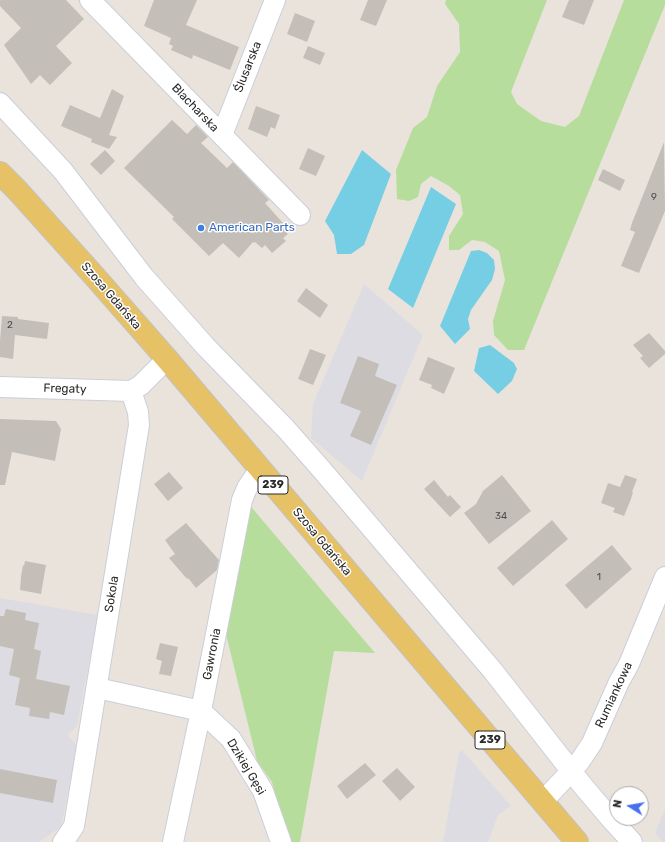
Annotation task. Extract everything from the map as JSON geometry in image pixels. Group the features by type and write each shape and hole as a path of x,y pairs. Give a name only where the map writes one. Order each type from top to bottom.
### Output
{"main road":[{"name":"Szosa Gdańska","path":"0,173 96,278 260,469 542,801 568,839"}],"street":[{"name":"Blacharska","path":"90,0 300,216"},
{"name":"Ślusarska","path":"222,135 275,0"},
{"path":"0,103 63,171 144,277 206,347 286,429 322,470 493,671 583,786 632,842"},
{"path":"131,391 141,385 166,359"},
{"name":"Fregaty","path":"0,387 131,391"},
{"name":"Sokola","path":"63,842 74,826 139,425 138,412 131,391"},
{"name":"Gawronia","path":"173,842 201,712 242,500 246,488 260,469"},
{"name":"Rumiankowa","path":"542,801 571,771 592,743 619,682 629,664 665,577"},
{"name":"Dzikiej Gęsi","path":"97,688 201,712 231,739 263,791 281,842"}],"shaded area":[{"path":"364,284 423,335 362,481 311,438 313,404"},
{"path":"0,598 98,615 77,726 68,735 77,746 61,827 39,842 0,842"},
{"path":"462,750 511,806 498,815 488,842 443,842 459,753"},
{"path":"665,809 665,842 663,842 655,833"}],"green space":[{"path":"446,0 547,0 511,92 517,104 541,121 565,127 579,116 624,0 665,0 665,5 524,350 508,350 494,335 493,321 505,280 499,251 485,242 472,240 459,250 449,250 449,236 463,214 460,195 449,186 431,176 421,184 418,197 409,201 397,199 396,170 413,128 427,117 437,86 460,52 459,24 445,4"},
{"path":"247,502 375,653 334,651 300,842 288,842 272,782 257,761 225,630"}],"water":[{"path":"362,150 391,174 364,245 351,254 337,254 334,235 325,221"},
{"path":"431,187 456,204 413,308 388,289"},
{"path":"479,250 487,253 494,260 495,269 492,280 471,310 468,319 470,329 455,344 440,326 471,251"},
{"path":"490,345 514,363 517,369 512,381 498,394 474,371 479,348"}],"building":[{"path":"0,0 66,0 84,19 56,46 72,63 50,85 40,75 31,84 4,45 21,28 0,6"},
{"path":"154,0 197,0 186,25 239,47 230,70 193,55 192,59 171,50 173,46 169,44 171,38 144,26"},
{"path":"368,0 387,0 376,26 360,20"},
{"path":"569,0 594,0 584,25 562,17"},
{"path":"295,13 315,21 307,42 287,34"},
{"path":"308,46 325,53 320,65 303,58"},
{"path":"112,89 124,96 109,135 117,137 109,149 91,142 92,139 61,126 70,105 100,118"},
{"path":"256,106 280,115 275,129 271,127 267,137 248,129"},
{"path":"172,120 187,134 196,125 208,137 201,143 227,168 233,162 269,200 265,203 283,223 280,226 288,234 283,238 286,241 272,253 265,245 262,248 253,242 239,258 223,243 209,256 172,219 174,217 124,168"},
{"path":"664,142 665,211 639,273 621,266 635,232 630,230 632,223"},
{"path":"308,148 325,156 316,176 299,169"},
{"path":"105,150 115,161 101,175 90,164"},
{"path":"603,169 625,180 620,191 598,180"},
{"path":"306,288 328,305 320,318 297,301"},
{"path":"2,316 18,317 18,319 49,323 47,339 15,335 13,359 0,357"},
{"path":"649,333 665,351 665,354 649,368 640,358 643,356 633,345"},
{"path":"310,349 326,355 313,385 298,379"},
{"path":"358,356 379,364 375,376 397,385 371,445 350,436 361,411 340,403"},
{"path":"428,357 455,368 444,394 431,388 432,385 419,380"},
{"path":"0,419 56,421 61,429 55,461 12,452 5,485 0,485"},
{"path":"169,472 183,488 168,501 154,484"},
{"path":"502,475 531,511 489,544 464,513 476,504 483,491"},
{"path":"625,475 637,479 624,516 613,512 615,508 601,503 608,483 620,487"},
{"path":"434,480 448,497 450,495 461,507 450,517 424,489"},
{"path":"552,520 568,539 513,586 497,568"},
{"path":"186,523 219,560 217,570 196,588 169,558 175,554 165,540"},
{"path":"612,545 632,569 586,609 565,585"},
{"path":"25,561 46,565 41,594 20,590 23,565 24,566"},
{"path":"6,609 26,613 25,620 39,623 34,649 41,651 36,679 70,686 64,715 50,712 49,719 29,716 30,708 15,705 20,678 9,675 14,649 0,646 0,616 4,616"},
{"path":"160,643 178,647 171,676 159,674 162,661 156,659"},
{"path":"365,763 376,775 347,799 337,786"},
{"path":"397,768 415,787 400,801 382,781"},
{"path":"0,769 57,780 53,803 0,793"}],"place":[{"name":"American Parts","path":"201,228"}]}
